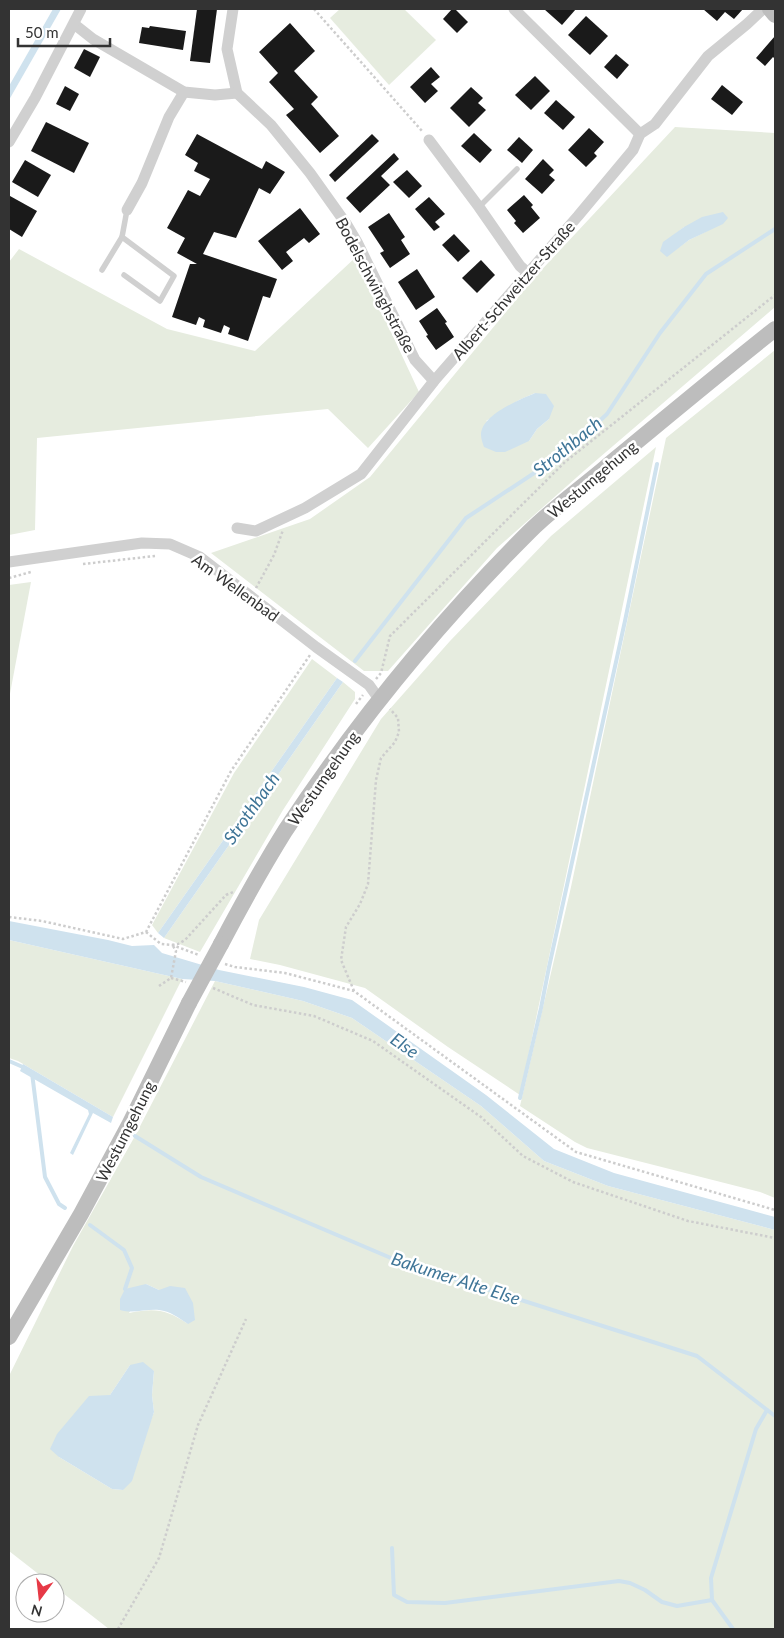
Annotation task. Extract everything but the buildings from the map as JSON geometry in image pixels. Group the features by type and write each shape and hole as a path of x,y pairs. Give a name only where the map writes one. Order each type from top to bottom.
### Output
{"main road":[{"path":"770,9 775,15"},
{"name":"Westumgehung","path":"9,1337 81,1214 130,1123 189,1003 250,890 374,692 531,530 696,392 775,329"}],"street":[{"path":"9,142 35,98 81,9"},
{"path":"74,24 94,39 184,92 215,95 237,93 227,49 233,9"},
{"path":"514,9 640,134"},
{"name":"Albert-Schweitzer-Straße","path":"237,528 256,531 305,508 361,474 434,381 633,150 640,134 655,124 708,56 763,9"},
{"path":"126,210 142,183 169,117 184,92"},
{"name":"Bodelschwinghstraße","path":"237,93 272,125 310,173 347,225 415,360 434,381"},
{"path":"429,140 520,266 528,273"},
{"name":"Am Wellenbad","path":"9,562 142,542 170,544 200,557 374,692"}],"lane":[{"path":"479,207 517,169"},
{"path":"102,270 122,237 126,210"},
{"path":"122,237 174,276 160,301 124,275"}],"path":[{"path":"314,9 429,140"},
{"path":"354,991 341,960 346,927 360,904 368,884 376,780 381,758 395,742 399,732 398,718 374,692 381,673 390,636 565,462 775,295"},
{"path":"251,596 274,555 288,516"},
{"path":"78,565 164,555"},
{"path":"9,578 32,572"},
{"path":"9,917 42,921 123,939 146,932 231,771 316,647"},
{"path":"358,692 360,700"},
{"path":"172,945 185,940 226,895 237,892"},
{"path":"146,932 161,944 172,945 207,957"},
{"path":"159,986 172,977 176,951 172,945"},
{"path":"225,964 285,973 354,991 576,1152 775,1210"},
{"path":"172,977 189,982"},
{"path":"206,986 253,1005 314,1016 373,1041 480,1117 523,1156 572,1182 688,1221 775,1238"},
{"path":"118,1629 159,1558 198,1425 246,1319"}],"shaded area":[{"path":"340,9 404,9 436,40 389,85 330,18"},
{"path":"675,127 775,133 775,307 497,548 388,671 364,671 211,553 310,519 370,477 534,278","holes":["684,227 705,232 689,240 667,256 675,234","535,393 549,419 537,429 529,441 486,421 519,400"]},
{"path":"19,249 167,329 255,351 356,257 419,392 368,448 328,409 37,438 35,530 9,535 9,262"},
{"path":"775,350 775,1198 760,1192 587,1148 520,1106 571,887 666,438"},
{"path":"656,447 520,1095 365,988 280,965 250,959 259,920 381,719 450,641 551,536"},
{"path":"31,582 9,699 9,585"},
{"path":"312,659 337,678 158,933 152,925 234,773"},
{"path":"343,682 355,692 355,699 283,810 200,952 164,938"},
{"path":"9,940 182,979 113,1117 18,1061 9,1058"},
{"path":"215,981 303,1001 352,1018 481,1106 544,1161 608,1186 775,1230 775,1629 109,1629 65,1595 65,1573 37,1573 9,1551 9,1376 73,1246 135,1136","holes":["146,1284 159,1290 188,1324 173,1315 160,1311 146,1310 129,1313","130,1365 154,1371 152,1395 154,1412 123,1490 112,1489 59,1457 110,1395"]}],"water":[{"path":"53,9 61,9 9,100 9,86"},
{"path":"723,212 728,218 723,224 689,240 667,257 660,251 663,242 684,227 702,217"},
{"path":"535,393 546,394 554,406 549,419 537,429 529,441 505,452 496,452 484,447 481,435 487,421 502,409"},
{"path":"337,678 343,682 164,938 158,933"},
{"name":"Else","path":"9,921 132,946 154,945 162,953 219,970 304,987 352,1000 486,1095 554,1149 614,1173 775,1217 775,1230 608,1186 544,1161 481,1106 352,1018 303,1001 215,981 182,979 9,940"},
{"path":"23,1064 113,1117 111,1123 93,1113 73,1155 70,1153 89,1114 88,1110 20,1071"},
{"path":"146,1284 159,1290 170,1286 185,1288 193,1303 195,1320 188,1324 171,1313 159,1310 130,1312 120,1310 120,1299 125,1289"},
{"path":"143,1362 154,1371 152,1395 154,1412 132,1481 123,1490 112,1489 59,1457 50,1449 57,1434 89,1396 110,1395 130,1365"}],"waterway":[{"name":"Strothbach","path":"355,661 466,518 566,452 607,414 660,333 706,274 775,229"},
{"path":"520,1098 625,621 657,464"},
{"name":"Bakumer Alte Else","path":"9,1061 25,1068"},
{"path":"32,1073 45,1177 59,1204 65,1208"},
{"name":"Bakumer Alte Else","path":"135,1136 201,1177 398,1261 697,1356 775,1416"},
{"path":"90,1225 124,1250 132,1268 125,1289"},
{"path":"733,1629 712,1600 711,1578 756,1429 767,1410"},
{"path":"392,1548 394,1595 407,1602 445,1603 619,1581 630,1583 645,1590 662,1602 677,1606 712,1600"}]}
